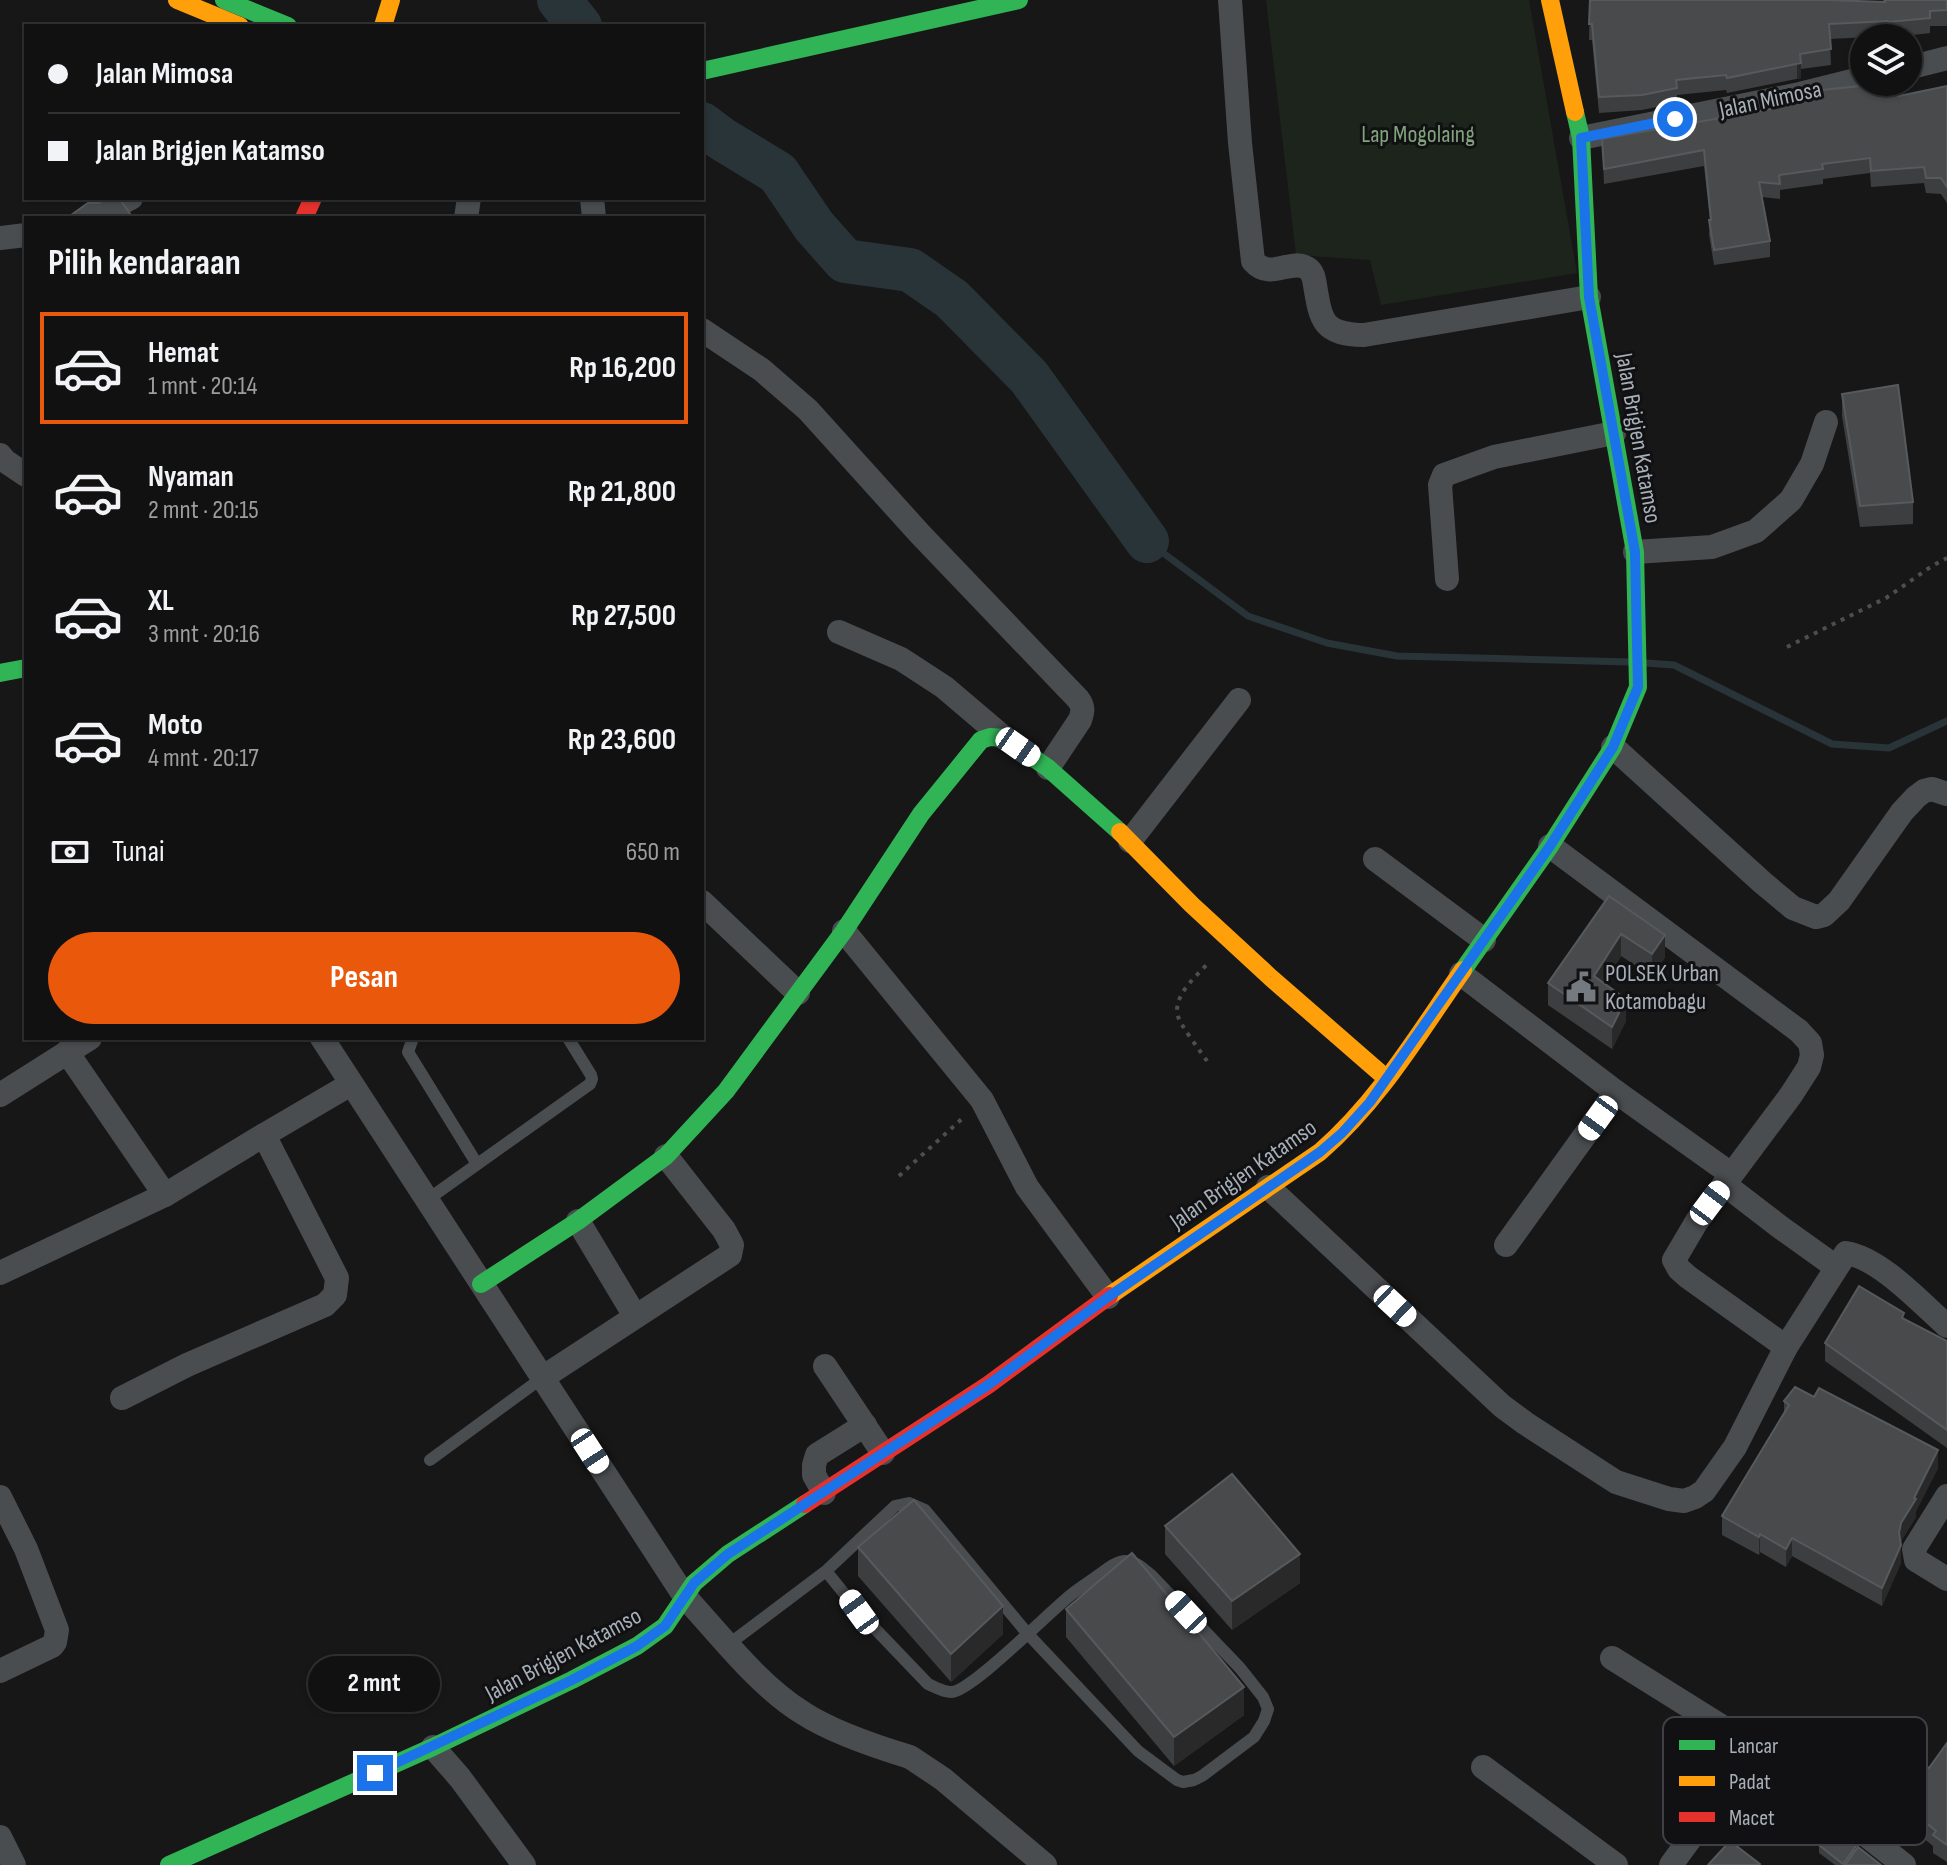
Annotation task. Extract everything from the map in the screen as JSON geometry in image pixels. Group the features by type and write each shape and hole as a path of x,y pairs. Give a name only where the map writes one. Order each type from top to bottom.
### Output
{"main road":[{"path":"177,0 228,18 273,24"},
{"path":"384,24 391,0"},
{"path":"704,71 1019,0"},
{"name":"Jalan Brigjen Katamso","path":"169,1865 433,1747 637,1646 665,1626 694,1583 728,1554 988,1385 1108,1297 1332,1143 1370,1102 1550,846 1613,747 1638,687 1635,552 1589,297 1581,138 1550,0"},
{"path":"704,53 935,1"},
{"path":"481,1284 578,1221 666,1156 726,1091 844,931 921,814 981,740 990,737 1004,738 1048,768 1130,841 1192,905 1270,977 1386,1078"}],"street":[{"path":"1230,0 1240,143 1253,261 1268,270 1302,266 1310,271 1320,315 1333,329 1343,335 1364,335 1589,297"},
{"path":"1922,64 1947,58"},
{"name":"Jalan Mimosa","path":"1581,138 1850,82"},
{"path":"97,216 127,200"},
{"path":"704,331 762,370 808,410 1083,705 1080,720 1048,768"},
{"path":"1635,552 1712,547 1756,531 1791,500 1812,464 1826,422"},
{"path":"1447,579 1440,485 1444,475 1494,457 1614,433"},
{"path":"0,455 24,474"},
{"path":"839,632 901,659 969,706 1004,738"},
{"path":"1130,841 1239,700"},
{"path":"1613,747 1763,883 1793,908 1816,917 1824,915 1839,901 1916,797 1932,789 1947,794"},
{"path":"1550,846 1787,1022 1810,1043 1812,1055 1809,1067 1674,1260 1675,1265 1688,1277 1786,1347"},
{"path":"1375,859 1484,940"},
{"path":"704,904 798,993"},
{"path":"844,931 982,1100 1027,1187 1108,1297"},
{"path":"1461,974 1728,1179 1780,1227 1836,1267"},
{"path":"0,1095 87,1040"},
{"path":"323,1040 685,1597 756,1674 802,1713 923,1764 1045,1865"},
{"path":"67,1052 165,1195"},
{"path":"0,1273 165,1195 351,1084"},
{"path":"1506,1245 1616,1092"},
{"path":"122,1398 187,1365 325,1305 335,1295 337,1278 264,1135"},
{"path":"542,1378 730,1255 732,1245 724,1230 666,1156"},
{"path":"1268,1187 1502,1406 1616,1482 1684,1501 1704,1491 1735,1447 1786,1347 1846,1253 1861,1257 1892,1276 1947,1326"},
{"path":"578,1221 635,1316"},
{"path":"825,1366 883,1453"},
{"path":"824,1493 814,1475 817,1455 865,1425"},
{"path":"1947,1496 1914,1549 1916,1560 1947,1579"},
{"path":"0,1497 26,1549 57,1630 52,1646 0,1671"},
{"path":"1612,1658 1706,1717"},
{"path":"433,1747 460,1778 524,1865"},
{"path":"1483,1767 1616,1865"},
{"path":"0,1837 14,1865"},
{"path":"1671,1865 1686,1845"},
{"path":"1879,1845 1904,1865"}],"lane":[{"path":"412,1040 408,1052 477,1164"},
{"path":"427,1200 590,1084 591,1075 569,1040"},
{"path":"430,1460 542,1378"},
{"path":"729,1644 826,1571 895,1506 909,1503 925,1510 1027,1633 1138,1751 1163,1771 1183,1782 1202,1776 1254,1737 1268,1709 1263,1697 1240,1668 1136,1563 1116,1563 1072,1594 1027,1633 993,1664 963,1689 952,1692 928,1684 859,1612 826,1571"}],"path":[{"path":"1787,647 1886,598 1947,558"},
{"path":"1207,1061 1178,1017 1178,1004 1181,994 1230,938"},
{"path":"899,1176 982,1100"}],"green space":[{"name":"Lap Mogolaing","path":"1266,0 1529,0 1577,273 1381,305 1370,260 1296,255"}],"building":[{"path":"1590,0 1947,0 1947,10 1930,11 1930,18 1829,24 1831,49 1800,54 1801,63 1727,78 1726,75 1676,80 1677,88 1642,95 1599,97 1592,24 1589,24"},
{"path":"1947,86 1947,187 1941,178 1926,178 1924,167 1871,171 1870,158 1822,164 1823,169 1779,175 1780,184 1759,182 1770,241 1714,250 1704,150 1604,169 1602,139 1771,109 1770,100 1850,87 1850,96 1922,96 1922,91"},
{"path":"120,200 132,216 70,216 88,203"},
{"path":"1898,385 1913,502 1860,506 1842,394"},
{"path":"1609,896 1665,935 1652,954 1621,934 1594,976 1626,999 1612,1027 1548,983"},
{"path":"1859,1286 1904,1313 1902,1318 1947,1341 1947,1430 1825,1343"},
{"path":"1795,1387 1814,1397 1819,1388 1938,1450 1916,1499 1901,1523 1901,1545 1882,1588 1792,1538 1786,1549 1722,1516 1789,1405 1784,1401"},
{"path":"1232,1474 1300,1554 1232,1601 1165,1526"},
{"path":"914,1500 1003,1606 951,1654 858,1547"},
{"path":"1132,1553 1244,1687 1174,1737 1066,1609"},
{"path":"1947,1743 1947,1845 1933,1835 1936,1831 1927,1824 1927,1767"},
{"path":"1726,1845 1735,1845 1760,1864 1759,1865 1708,1865"},
{"path":"1819,1845 1856,1846 1843,1864"},
{"path":"1858,1847 1881,1865 1845,1865"}],"waterway":[{"path":"559,0 578,24"},
{"path":"704,126 778,173 814,226 845,261 910,270 952,299 1029,377 1147,541"},
{"path":"1147,541 1248,616 1327,643 1397,656 1630,662"},
{"path":"1646,663 1674,665 1832,744 1889,748 1947,721"}],"traffic: fast":[{"path":"224,0 283,24"},
{"path":"704,71 1019,0"},
{"path":"1463,970 1550,846 1613,747 1638,687 1635,552 1589,297 1581,138 1575,112"},
{"path":"0,673 24,668"},
{"path":"481,1284 578,1221 666,1156 726,1091 844,931 921,814 981,740 1004,738 1048,768 1120,832"},
{"path":"169,1865 433,1747 637,1646 665,1626 694,1583 728,1554 805,1504"}],"traffic: slow":[{"path":"177,0 235,24"},
{"path":"384,24 391,0"},
{"path":"1550,0 1575,112"},
{"path":"1120,832 1192,905 1386,1078"},
{"path":"1109,1296 1320,1152 1380,1089 1463,970"}],"traffic: jam":[{"path":"305,216 312,200"},
{"path":"805,1504 988,1385 1109,1296"}],"place":[{"name":"POLSEK Urban Kotamobagu","path":"1581,987"}],"route":[{"path":"375,1773 572,1680 652,1636 665,1626 694,1583 728,1554 988,1385 1108,1297 1320,1152 1370,1102 1550,846 1613,747 1638,687 1635,552 1589,297 1581,138 1675,119"}]}
